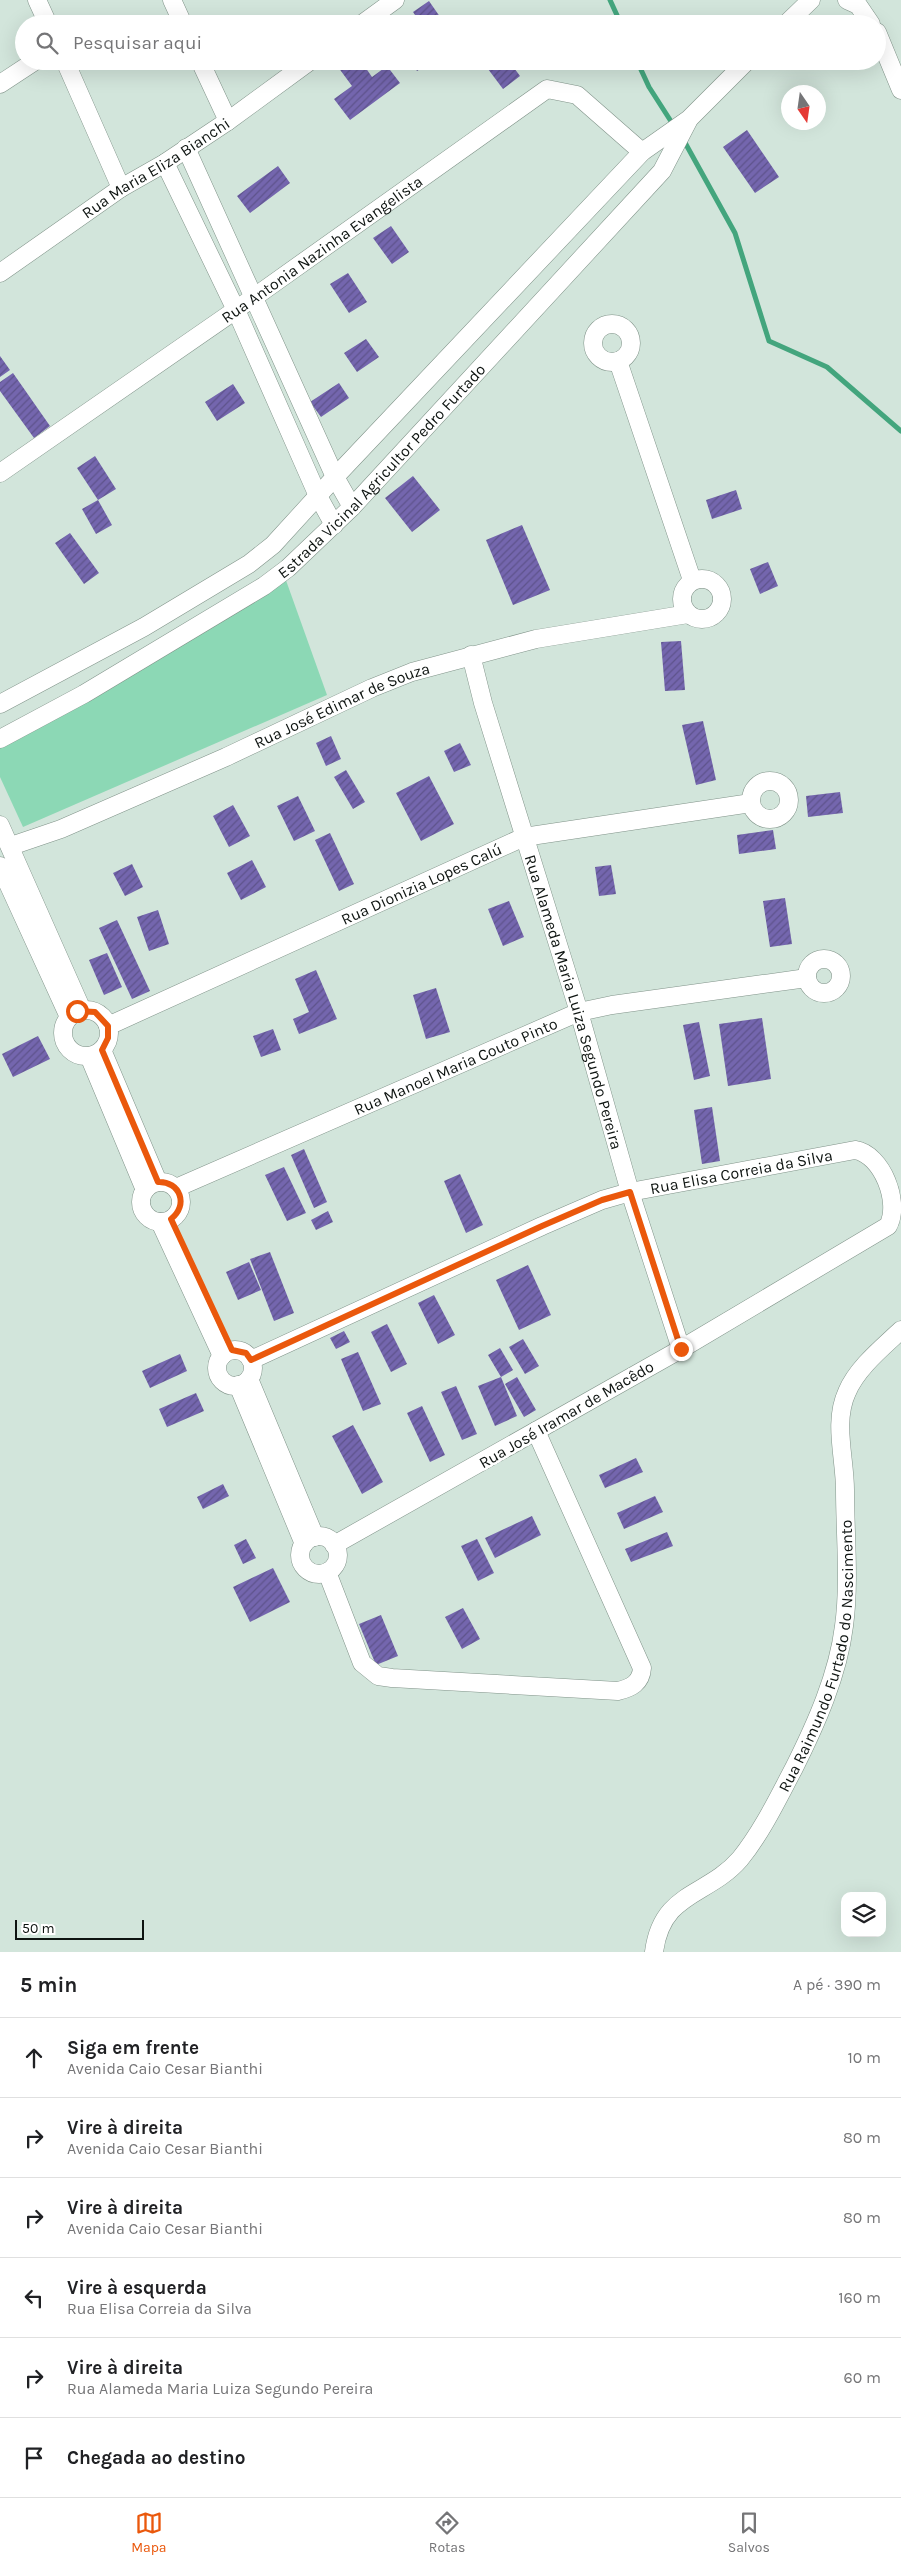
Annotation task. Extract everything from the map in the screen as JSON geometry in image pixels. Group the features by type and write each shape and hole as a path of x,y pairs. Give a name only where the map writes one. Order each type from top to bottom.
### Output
{"street":[{"path":"37,0 44,15"},
{"path":"172,0 179,15"},
{"path":"374,15 395,0"},
{"path":"795,15 811,0"},
{"path":"847,0 858,5 865,15"},
{"path":"886,54 901,90"},
{"path":"0,84 21,70"},
{"path":"69,70 121,188"},
{"path":"204,70 228,121"},
{"name":"Rua Maria Eliza Bianchi","path":"0,273 121,188 165,163 228,121 298,70"},
{"name":"Estrada Vicinal Agricultor Pedro Furtado","path":"0,704 144,627 249,564 274,546 335,477 642,152 670,141 738,70"},
{"name":"Rua Antonia Nazinha Evangelista","path":"0,473 236,310 547,89 577,95 642,152"},
{"name":"Estrada Vicinal Agricultor Pedro Furtado","path":"0,739 84,694 264,586 288,568 352,507 662,172 670,141"},
{"path":"186,148 335,477 352,507"},
{"path":"165,163 236,310 318,496 334,525"},
{"path":"618,361 692,580 683,590 681,596 684,609 688,614"},
{"name":"Rua José Edimar de Souza","path":"11,846 61,829 226,757 372,688 412,672 536,639 688,614 701,619 708,618 719,610 722,604 720,590 712,581 706,578 692,580"},
{"name":"Rua Alameda Maria Luiza Segundo Pereira","path":"471,655 524,837 579,1012 630,1192 681,1349"},
{"name":"Rua Dionizia Lopes Calú","path":"108,1026 524,837 751,803"},
{"path":"0,825 11,846 76,1014"},
{"path":"0,866 76,1014"},
{"name":"Rua Manoel Maria Couto Pinto","path":"176,1188 579,1012 612,1005 807,978"},
{"path":"95,1012 108,1026 108,1038 96,1053 76,1054 65,1044 63,1030 76,1014 95,1012"},
{"path":"96,1053 151,1186"},
{"name":"Rua Elisa Correia da Silva","path":"251,1360 533,1230 602,1200 630,1192 855,1150 865,1151 872,1157 888,1185"},
{"path":"164,1182 176,1188 181,1204 176,1215 166,1220 154,1221 144,1213 141,1201 151,1186 164,1182"},
{"name":"Rua José Iramar de Macêdo","path":"334,1544 681,1349 888,1226 893,1218 894,1207 888,1185"},
{"path":"166,1220 227,1353"},
{"name":"Rua Raimundo Furtado do Nascimento","path":"654,1952 659,1926 672,1908 739,1860 756,1836 794,1768 820,1713 839,1652 844,1626 845,1480 840,1425 843,1406 846,1392 854,1380 901,1330"},
{"path":"227,1353 246,1353 251,1360 253,1368 244,1382"},
{"path":"227,1353 218,1364 219,1376 227,1384 244,1382"},
{"path":"244,1382 310,1541"},
{"path":"327,1572 362,1663 378,1676 618,1691 636,1683 642,1676 642,1668 536,1431"},
{"path":"324,1537 334,1544 337,1550 336,1563 327,1572 316,1574 305,1568 300,1558 310,1541 324,1537"}],"green space":[{"path":"283,572 327,695 23,827 0,777 0,739"}],"building":[{"path":"429,1 439,15 415,15 413,12"},
{"path":"340,70 367,70 372,77 382,70 390,70 400,83 350,120 334,99 352,86"},
{"path":"489,70 516,70 520,76 503,89"},
{"path":"747,130 779,177 755,193 723,147"},
{"path":"278,166 290,183 250,213 237,196"},
{"path":"391,226 409,252 392,264 373,238"},
{"path":"348,273 367,302 349,313 330,284"},
{"path":"366,339 379,357 357,372 344,353"},
{"path":"0,356 10,370 0,377"},
{"path":"13,373 50,426 34,438 0,391 0,382"},
{"path":"339,383 349,398 321,417 310,402"},
{"path":"233,384 245,403 217,421 205,402"},
{"path":"95,456 116,489 98,500 77,468"},
{"path":"413,476 440,510 412,532 385,498"},
{"path":"736,490 742,509 712,519 706,500"},
{"path":"98,500 112,525 96,534 82,509"},
{"path":"522,525 550,590 513,605 486,540"},
{"path":"70,533 99,573 84,584 55,543"},
{"path":"768,562 778,586 760,594 750,569"},
{"path":"681,641 685,690 665,691 661,642"},
{"path":"703,721 716,780 696,785 682,725"},
{"path":"331,736 341,759 326,766 316,743"},
{"path":"460,743 471,765 454,772 444,751"},
{"path":"346,770 365,802 353,809 334,777"},
{"path":"429,776 454,824 421,841 396,793"},
{"path":"840,792 843,813 808,817 806,796"},
{"path":"298,796 315,831 294,841 277,806"},
{"path":"233,805 250,836 229,847 213,816"},
{"path":"773,830 776,849 739,854 737,835"},
{"path":"330,833 354,884 339,891 315,840"},
{"path":"252,860 266,887 241,900 227,873"},
{"path":"132,864 143,887 125,896 113,873"},
{"path":"611,865 616,894 599,896 595,867"},
{"path":"785,898 792,944 770,947 763,901"},
{"path":"509,901 524,937 503,946 488,909"},
{"path":"158,910 169,944 149,951 137,917"},
{"path":"117,920 150,991 132,999 99,928"},
{"path":"107,953 122,987 104,995 89,960"},
{"path":"316,970 337,1019 299,1034 293,1019 309,1012 295,979"},
{"path":"436,988 450,1032 426,1039 413,995"},
{"path":"762,1018 771,1079 728,1086 719,1024"},
{"path":"699,1022 710,1076 694,1080 683,1025"},
{"path":"273,1029 281,1050 261,1057 253,1036"},
{"path":"38,1036 50,1059 13,1077 2,1054"},
{"path":"712,1107 720,1161 702,1164 694,1110"},
{"path":"304,1149 327,1202 314,1208 291,1155"},
{"path":"284,1167 306,1213 287,1221 265,1175"},
{"path":"460,1174 483,1225 466,1233 444,1181"},
{"path":"328,1211 333,1222 316,1230 311,1220"},
{"path":"270,1252 294,1313 274,1321 250,1259"},
{"path":"249,1262 261,1290 238,1300 226,1272"},
{"path":"528,1265 551,1315 519,1330 496,1280"},
{"path":"434,1295 455,1335 438,1344 418,1303"},
{"path":"387,1324 407,1364 391,1372 371,1332"},
{"path":"344,1331 350,1342 336,1349 330,1338"},
{"path":"523,1339 539,1366 525,1374 509,1347"},
{"path":"500,1348 513,1370 501,1377 488,1355"},
{"path":"358,1352 381,1404 363,1411 341,1359"},
{"path":"180,1354 187,1371 150,1388 142,1371"},
{"path":"501,1377 517,1416 495,1426 478,1386"},
{"path":"517,1377 536,1410 524,1417 505,1384"},
{"path":"456,1386 477,1434 462,1440 441,1392"},
{"path":"196,1393 204,1411 167,1427 159,1409"},
{"path":"422,1406 445,1455 430,1462 407,1413"},
{"path":"353,1425 383,1482 362,1494 332,1436"},
{"path":"636,1458 643,1472 605,1488 599,1475"},
{"path":"223,1484 229,1496 203,1509 197,1497"},
{"path":"655,1496 663,1512 624,1529 617,1513"},
{"path":"532,1516 541,1535 495,1558 485,1538"},
{"path":"667,1532 673,1546 631,1562 625,1549"},
{"path":"246,1539 256,1558 243,1564 234,1545"},
{"path":"477,1539 494,1573 478,1581 461,1546"},
{"path":"273,1568 290,1602 250,1622 233,1587"},
{"path":"463,1608 480,1639 462,1649 445,1617"},
{"path":"381,1615 398,1656 376,1665 359,1624"}],"waterway":[{"path":"610,0 617,15"},
{"path":"641,70 649,87 674,126"},
{"path":"683,139 735,233 769,341 827,367 901,431"}],"route":[{"path":"77,1011 89,1010 95,1012 105,1020 108,1026 108,1038 102,1050 158,1182 171,1184 179,1193 181,1204 176,1215 171,1219 232,1350 246,1353 251,1360 445,1269 542,1226 602,1200 630,1192 681,1349"}]}
